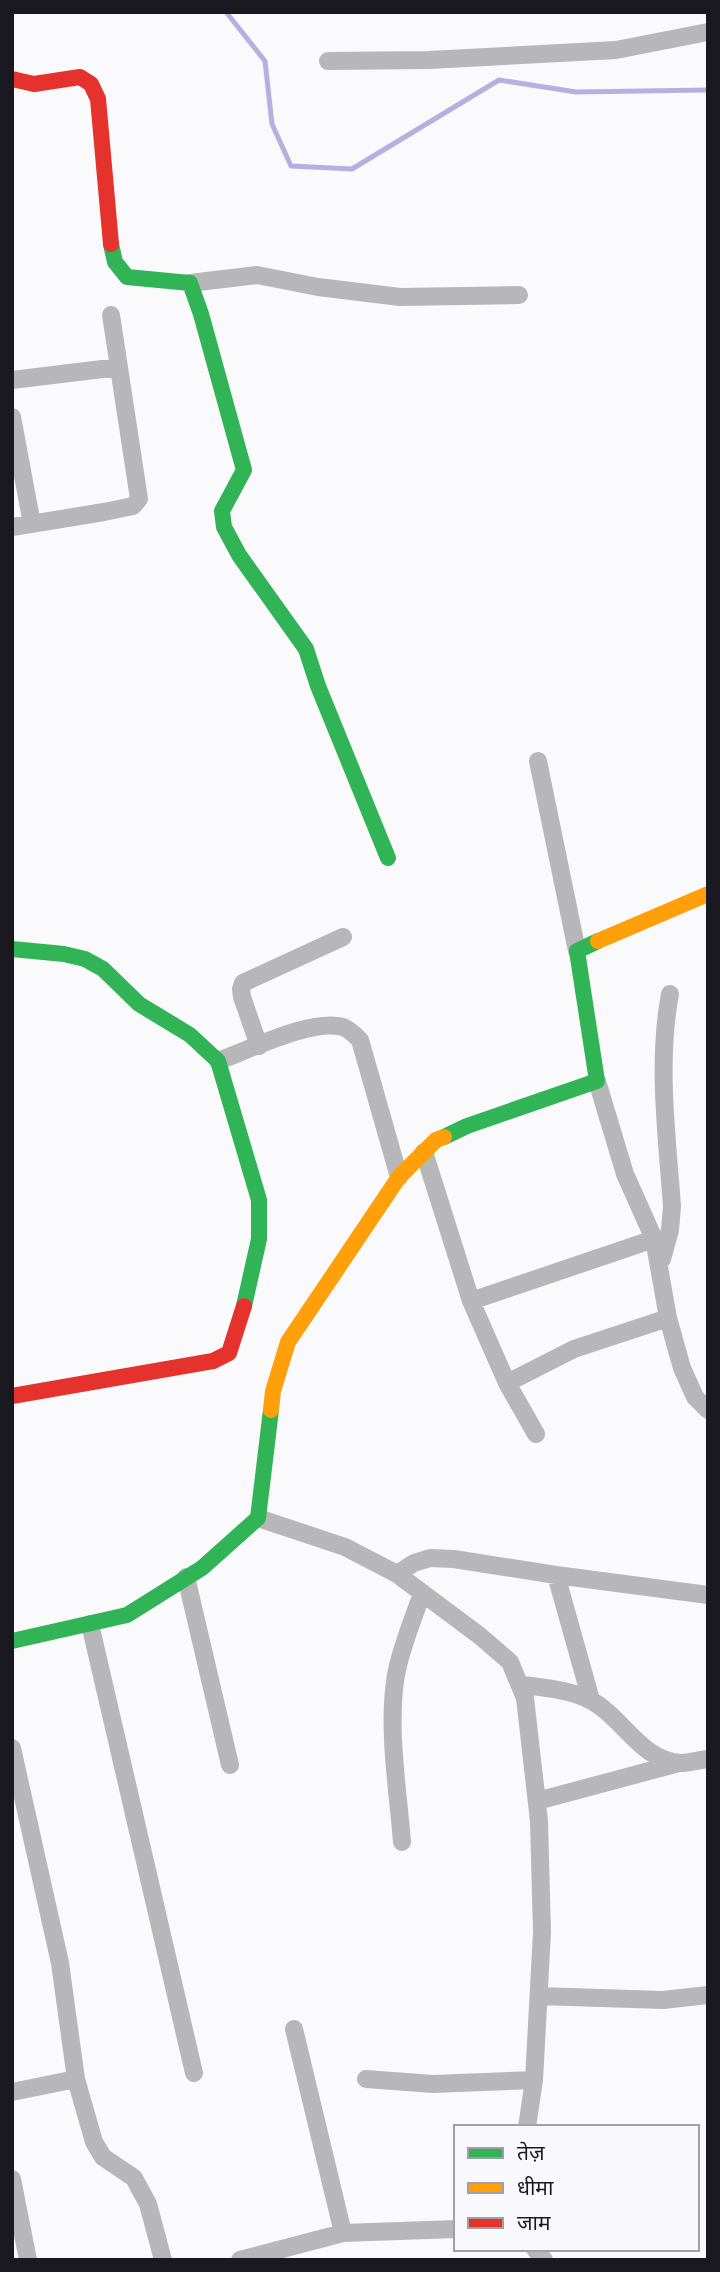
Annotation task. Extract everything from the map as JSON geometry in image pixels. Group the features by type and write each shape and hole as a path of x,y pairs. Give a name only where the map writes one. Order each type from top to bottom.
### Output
{"street":[{"path":"328,61 429,60 616,50 708,32"},
{"path":"12,79 34,84 80,77 91,84 98,99 112,252 115,262 127,277 190,283 257,275 318,287 400,297 519,295"},
{"path":"190,283 244,470 222,511 224,527 239,555 306,649 318,686 388,858"},
{"path":"12,527 133,506 139,499 111,315"},
{"path":"12,380 119,367"},
{"path":"12,417 32,524"},
{"path":"538,761 577,951 597,1081 625,1174 654,1239 668,1318 682,1368 695,1397 708,1410"},
{"path":"577,951 708,894"},
{"path":"259,1046 242,997 243,983 343,937"},
{"path":"12,949 64,954 85,959 103,969 139,1004 190,1035 218,1061 258,1200 261,1224 259,1253 229,1353 213,1361 12,1396"},
{"path":"660,1269 670,1230 672,1206 664,1056 664,1023 670,994"},
{"path":"218,1061 306,1028 331,1025 346,1027 360,1040 399,1177"},
{"path":"12,1641 127,1615 201,1568 258,1518 274,1391 288,1342 399,1177 436,1140 467,1126 597,1081"},
{"path":"424,1152 471,1301 507,1383 536,1434"},
{"path":"471,1301 654,1239"},
{"path":"507,1383 574,1349 668,1318"},
{"path":"258,1518 345,1547 397,1574 510,1662 525,1698 537,1801 542,1932 534,2080 527,2125"},
{"path":"397,1574 414,1563 430,1558 442,1558 708,1595"},
{"path":"556,1575 590,1700"},
{"path":"186,1577 229,1765"},
{"path":"402,1842 394,1725 396,1677 402,1650 422,1593"},
{"path":"90,1624 194,2073"},
{"path":"519,1684 573,1693 590,1700 612,1716 644,1749 679,1763"},
{"path":"12,1748 60,1963 75,2079 94,2142 103,2157 134,2178 148,2204 163,2260"},
{"path":"537,1801 679,1763 708,1759"},
{"path":"539,1996 663,2000 708,1995"},
{"path":"294,2029 342,2233"},
{"path":"12,2092 75,2079"},
{"path":"366,2079 433,2084 534,2080"},
{"path":"12,2179 28,2260"},
{"path":"240,2260 342,2233 454,2229"}],"waterway":[{"path":"226,12 265,61 272,124 291,166 352,169 499,80 576,92 708,90"}],"traffic: fast":[{"path":"111,244 115,262 127,277 190,283 244,470 222,511 224,527 239,555 306,649 318,686 388,858"},
{"path":"444,1137 467,1126 597,1081 577,951 598,941"},
{"path":"12,949 64,954 85,959 103,969 139,1004 190,1035 218,1061 259,1200 259,1239 244,1306"},
{"path":"12,1641 127,1615 202,1568 258,1518 271,1410"}],"traffic: slow":[{"path":"598,941 708,894"},
{"path":"271,1410 273,1391 288,1342 399,1177 436,1140 444,1137"}],"traffic: jam":[{"path":"12,79 34,84 80,77 91,84 98,99 111,244"},
{"path":"12,1396 213,1361 229,1353 244,1306"}]}
